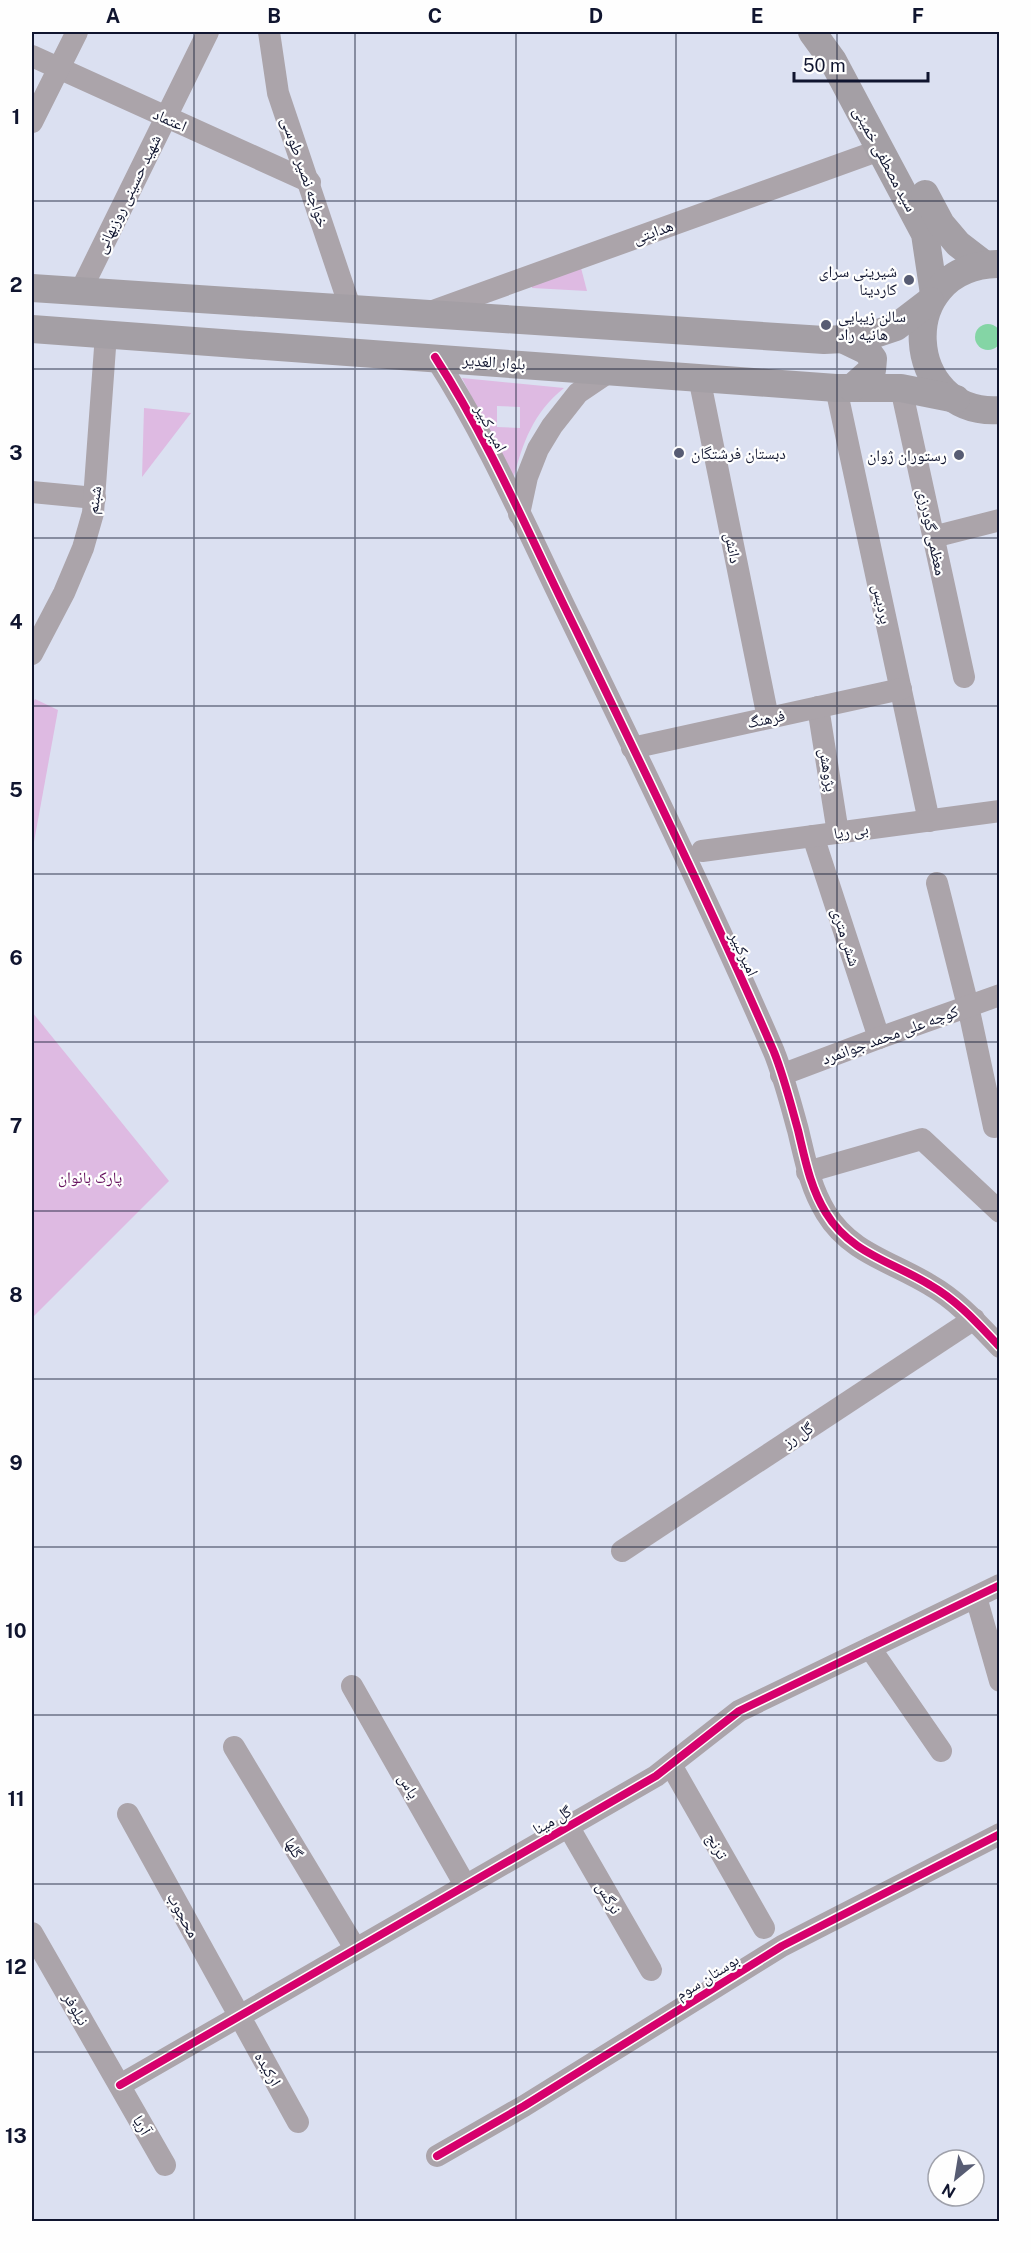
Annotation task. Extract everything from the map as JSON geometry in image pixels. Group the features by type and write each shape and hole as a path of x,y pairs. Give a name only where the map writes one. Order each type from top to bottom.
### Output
{"main road":[{"name":"سید مصطفی خمینی","path":"812,32 833,61 925,234 932,298"},
{"name":"سید مصطفی خمینی","path":"836,32 901,146 941,224 958,244 992,264"},
{"path":"32,288 824,340 863,338 896,327 932,298 951,277 961,271 992,264"},
{"path":"932,298 923,322 921,344 927,366 939,385 956,399 972,407 996,413"},
{"name":"بلوار الغدیر","path":"32,329 844,388 901,388 956,399"},
{"path":"842,339 867,351 873,358 872,370 844,388"}],"street":[{"path":"32,122 77,32"},
{"name":"شهید حسینی روزبهانی","path":"80,292 208,32"},
{"name":"خواجه نصیر طوسی","path":"269,32 278,93 310,182 351,310"},
{"name":"اعتماد","path":"32,56 310,182"},
{"name":"هدایتی","path":"425,314 880,150"},
{"name":"شبنم","path":"32,654 64,593 83,548 95,498 106,334"},
{"name":"امیر کبیر","path":"435,357 470,417 519,514"},
{"path":"519,514 527,477 538,449 552,426 578,393 612,370"},
{"name":"دانش","path":"699,377 768,718"},
{"name":"پردیس","path":"844,388 901,689 929,821"},
{"name":"معظمی گودرزی","path":"901,388 941,535 964,676"},
{"path":"32,492 95,498"},
{"name":"امیرکبیر","path":"519,514 632,748 775,1055 798,1129 807,1172 827,1216 858,1248 927,1283 949,1297 974,1319 999,1347"},
{"path":"941,535 999,520"},
{"name":"فرهنگ","path":"632,748 901,689"},
{"name":"پژوهش","path":"818,707 838,833"},
{"name":"بی ریا","path":"702,851 999,811"},
{"name":"شش متری","path":"813,836 879,1038"},
{"path":"937,883 968,1006 994,1126"},
{"name":"کوچه علی محمد جوانمرد","path":"781,1076 999,995"},
{"path":"807,1172 922,1139 999,1212"},
{"name":"گل رز","path":"622,1551 974,1319"},
{"name":"گل مینا","path":"120,2085 656,1776 739,1711 999,1586"},
{"path":"976,1597 999,1681"},
{"path":"870,1648 941,1751"},
{"name":"یاس","path":"352,1686 465,1885"},
{"name":"گلها","path":"234,1748 355,1948"},
{"name":"ترنج","path":"670,1765 764,1928"},
{"name":"محجوب","path":"128,1815 238,2016"},
{"name":"نرگس","path":"568,1826 651,1970"},
{"name":"بوستان سوم","path":"437,2156 524,2106 782,1946 999,1834"},
{"name":"نیلوفر","path":"32,1933 120,2085"},
{"name":"ارکیده","path":"238,2016 298,2122"},
{"name":"آریا","path":"120,2085 165,2165"}],"green space":[{"path":"580,264 587,291 532,288 532,282"},
{"path":"462,378 564,388 537,418 525,441 513,480","holes":["497,406 520,407 520,428 497,427"]},
{"path":"144,408 191,413 142,477"},
{"path":"35,699 58,710 32,853 32,705"},
{"name":"پارک بانوان","path":"32,1012 169,1181 32,1318"}],"shaded area":[{"path":"988,324 997,328 1001,337 997,346 988,350 979,346 975,337 979,328"}],"cycle path":[{"path":"435,357 474,422 509,490 726,945 778,1062 809,1173 826,1213 836,1227 860,1247 950,1298 1000,1347"},
{"path":"120,2085 656,1776 739,1711 1000,1585"},
{"path":"437,2156 524,2106 782,1946 1000,1834"}],"place":[{"name":"شیرینی سرای کاردینا","path":"909,280"},
{"name":"سالن زیبایی هانيه راد","path":"826,325"},
{"name":"دبستان فرشتگان","path":"679,453"},
{"name":"رستوران ژوان","path":"959,455"}]}
